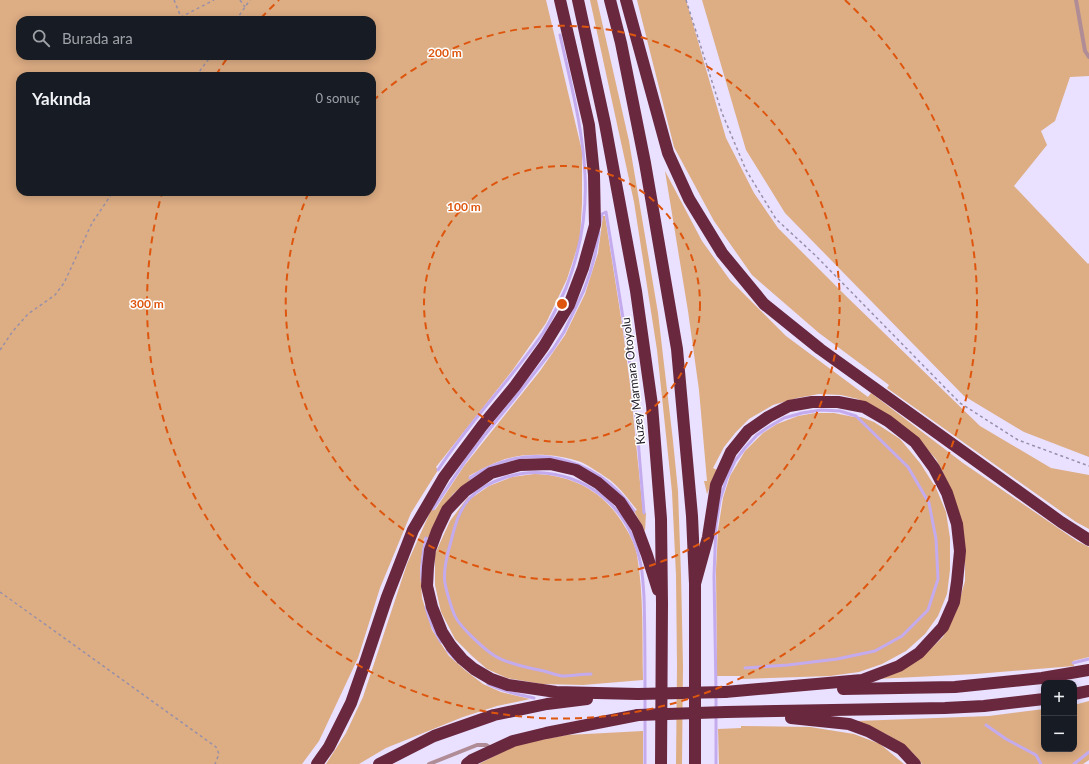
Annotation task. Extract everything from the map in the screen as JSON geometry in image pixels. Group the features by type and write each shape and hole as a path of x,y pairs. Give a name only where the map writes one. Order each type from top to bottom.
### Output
{"highway":[{"path":"317,764 329,747 351,703 387,597 413,530 444,477 482,426 515,386 544,346 569,305 584,268 594,225 594,175 589,125 560,0"},
{"name":"Kuzey Marmara Otoyolu","path":"578,0 605,124 636,291 652,405 660,519 662,604 661,764"},
{"path":"610,0 621,44 645,163 677,348 692,516 696,584 696,763"},
{"path":"626,0 668,153 689,199 722,253 764,304 820,349 1055,518 1089,540"},
{"path":"696,584 708,536 716,485 731,452 748,431 768,417 789,406 812,402 838,402 864,407 888,421 915,442 934,468 947,493 957,524 960,551 954,602 943,627 919,652 899,666 862,680 725,692"},
{"path":"662,604 637,528 620,502 598,483 576,470 550,464 520,465 491,474 465,491 447,510 430,550 427,586 432,607 442,632 462,659 474,669 491,679 508,685 556,692 638,694 955,687 1042,678 1089,670"},
{"path":"1077,693 1089,691"},
{"path":"378,764 434,736 494,715 547,704 638,694"},
{"path":"467,764 472,760 513,741 638,715 946,708 991,705 1041,698"},
{"path":"726,712 849,724 868,731 901,749 915,764"}],"lane":[{"path":"1076,0 1085,51 1089,57"},
{"path":"429,764 477,745 486,745 493,750"}],"path":[{"path":"174,0 181,16"},
{"path":"183,16 214,0"},
{"path":"240,0 245,7"},
{"path":"239,16 250,0"},
{"path":"686,0 722,113 746,170 776,219 816,256 960,402 1018,440 1089,466"},
{"path":"199,72 208,60"},
{"path":"0,350 13,331 28,314 55,295 64,283 92,223 110,196"},
{"path":"0,592 216,747 219,754 215,764"}],"shaded area":[{"path":"0,0 546,0 582,151 580,239 567,279 546,323 512,371 436,467 438,470 411,513 380,588 358,658 319,741 302,764 0,764"},
{"path":"590,0 597,0 629,141 658,313 678,491 683,666 682,764 676,764 676,575 672,492 657,350 634,202"},
{"path":"637,0 686,0 726,138 754,193 778,228 980,426 1051,468 1089,475 1089,529 1076,522 887,388 889,385 819,333 752,275 714,221 674,147"},
{"path":"702,0 1089,0 1089,76 1070,77 1055,121 1041,131 1047,145 1014,186 1088,264 1089,263 1089,457 1024,432 964,396 785,213 746,150"},
{"path":"665,171 702,241 730,280 786,336 868,397 871,393 963,463 1077,541 1089,547 1089,657 1073,661 1074,666 976,674 875,679 921,658 943,637 956,612 965,581 965,546 946,479 936,459 918,439 858,399 841,395 819,394 797,398 773,405 749,419 724,447 713,468 717,470 707,494 704,481 707,481 699,390 688,311"},
{"path":"603,216 605,216 630,384 643,512 646,513 645,531 634,511 637,510 610,480 592,468 572,459 543,455 523,455 496,462 469,476 471,479 453,494 439,514 428,538 424,538 420,570 422,598 432,630 449,656 483,684 501,692 530,699 497,706 463,717 386,748 359,764 326,764 346,733 363,697 407,564 432,508 435,510 464,466 540,371 565,335 585,294 598,253"},
{"path":"815,413 834,413 861,417 874,422 900,439 920,463 936,488 946,512 950,538 950,570 947,594 938,616 925,634 906,651 882,664 859,672 830,676 741,679 740,676 717,676 716,570 718,530 723,498 730,476 745,451 763,433 777,424 798,416"},
{"path":"534,474 562,478 587,488 608,504 629,533 637,555 641,586 643,680 583,685 542,684 507,678 487,669 455,639 441,612 435,585 435,554 450,521 468,497 470,499 489,486 512,477"},
{"path":"1089,701 1089,760 1083,764 922,764 916,756 901,743 884,733 857,721 989,716 1041,709 1041,752 1077,752 1077,704"},
{"path":"741,726 810,727 854,734 880,744 904,764 719,764 718,729 741,728"},
{"path":"643,731 643,764 479,764 518,744 567,735"}],"waterway":[{"path":"438,470 463,435 543,333 566,288 579,247 585,204 584,157 579,122 560,35"},
{"path":"600,224 602,214 606,212 628,349 637,427 644,513"},
{"path":"433,509 466,460 553,349 564,332 584,290 590,273 599,232"},
{"path":"716,690 714,576 716,525 720,500 727,478 735,461 757,435 784,418 821,410 840,411 856,416 908,467 929,503 936,539 938,579 928,610 902,636 875,651 837,659 788,665 745,668"},
{"path":"470,478 492,466 514,459 537,457 559,459 581,466 601,477 619,492 634,511"},
{"path":"591,674 555,675 506,661 495,656 479,644 467,632 455,616 445,583 445,569 448,553 455,527 462,509 469,499 485,486 504,478 525,473 536,472 563,476 580,482 594,490 608,501 619,513 635,544 642,570 644,596 645,691"},
{"path":"422,580 422,559 426,538"},
{"path":"426,607 432,625 441,642"},
{"path":"447,650 455,659"},
{"path":"1073,663 1089,659"},
{"path":"488,684 505,691 534,698"},
{"path":"716,695 716,710"},
{"path":"645,697 645,711"},
{"path":"716,715 716,764"},
{"path":"645,717 645,764"},
{"path":"986,725 1006,739 1036,755 1041,764"},
{"path":"1074,764 1089,752"}]}
